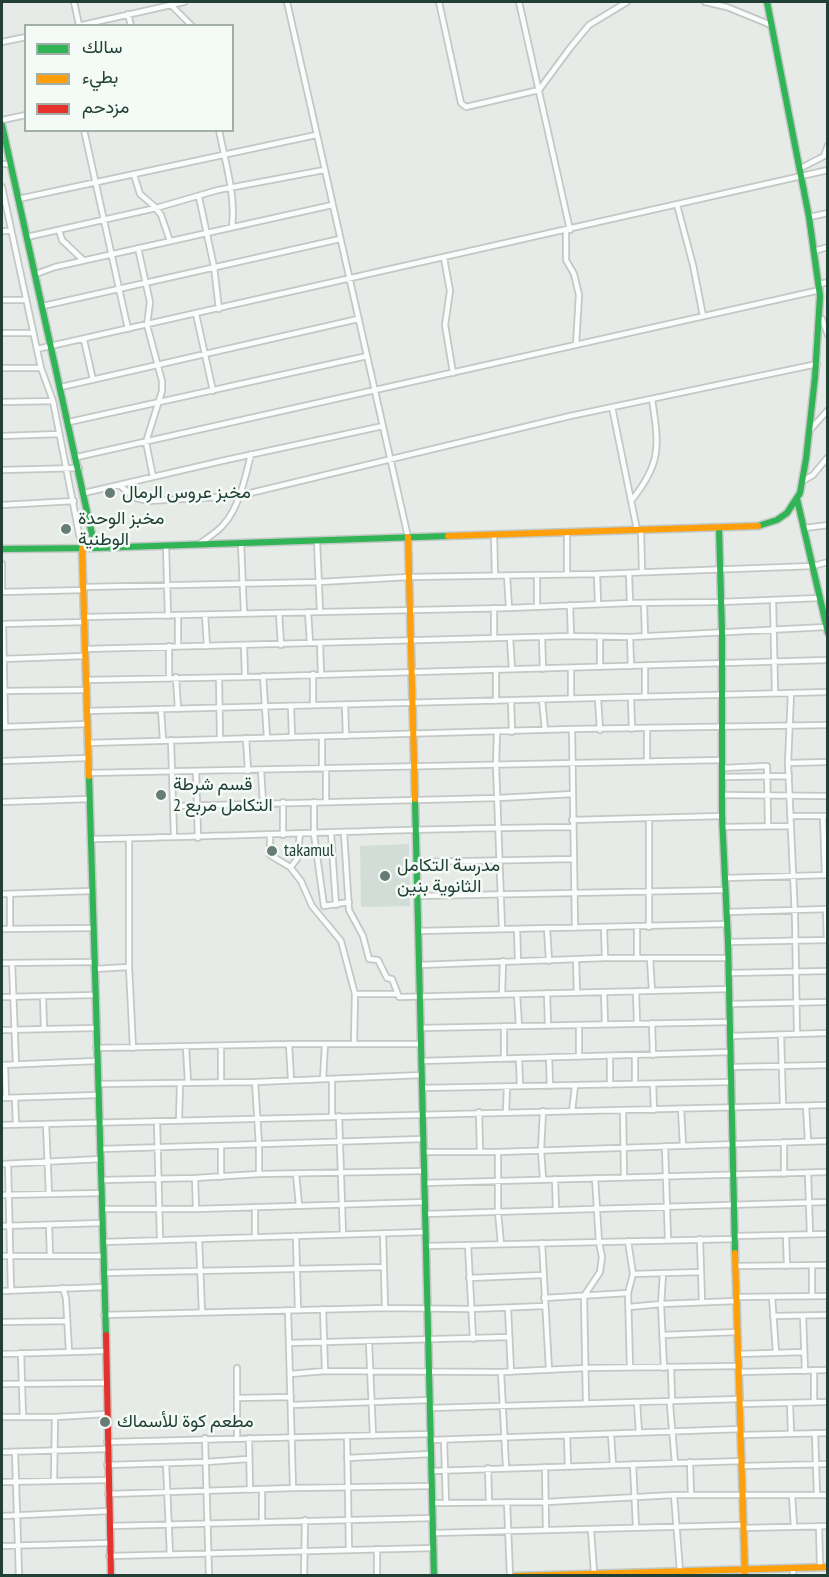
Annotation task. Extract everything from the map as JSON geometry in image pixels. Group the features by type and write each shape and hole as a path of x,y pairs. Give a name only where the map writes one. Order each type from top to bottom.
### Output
{"street":[{"path":"74,2 78,24"},
{"path":"83,24 128,14 157,4 171,5 184,2"},
{"path":"286,2 408,537 434,1575"},
{"path":"439,2 463,107 539,90 585,30 594,21 627,2"},
{"path":"519,2 568,230 566,260 574,274 579,295 576,345"},
{"path":"705,2 727,7 771,25"},
{"path":"2,549 82,549 718,528 773,522 787,513 797,499 803,481 823,319 809,217 766,2"},
{"path":"171,5 190,24"},
{"path":"128,14 130,24"},
{"path":"2,42 24,37"},
{"path":"24,116 2,123 77,457 94,548"},
{"path":"84,132 128,329"},
{"path":"219,132 231,189 234,213 232,227"},
{"path":"18,199 316,135"},
{"path":"800,169 826,155 828,145"},
{"path":"2,164 10,164"},
{"path":"27,237 156,208 218,190 324,170"},
{"path":"37,349 828,170"},
{"path":"134,175 140,194 156,208 164,221 170,241"},
{"path":"2,188 41,368 53,400 82,549 96,1061 102,1180 111,1575"},
{"path":"199,197 214,267 219,309"},
{"path":"36,274 83,260 332,205"},
{"path":"677,205 693,265 703,316"},
{"path":"809,217 828,213"},
{"path":"59,230 62,240 83,260"},
{"path":"2,231 11,231"},
{"path":"43,306 340,238"},
{"path":"814,250 828,247"},
{"path":"138,248 150,302 147,325 162,381 162,391 146,442 153,477"},
{"path":"444,258 450,291 445,325 453,373"},
{"path":"77,457 703,316 820,287 828,282"},
{"path":"2,300 25,300"},
{"path":"196,314 213,391"},
{"path":"61,387 358,319"},
{"path":"823,319 828,334"},
{"path":"2,333 33,333"},
{"path":"84,340 93,380"},
{"path":"69,422 366,356"},
{"path":"119,485 136,498 148,501 238,495 389,458 817,364"},
{"path":"2,368 41,368"},
{"path":"631,501 651,471 656,458 657,442 652,399"},
{"path":"2,402 53,400"},
{"path":"612,408 639,530 642,572"},
{"path":"810,431 828,410"},
{"path":"84,493 382,426"},
{"path":"2,436 59,434"},
{"path":"199,544 226,522 252,454"},
{"path":"803,481 813,475 828,457"},
{"path":"2,470 79,468"},
{"path":"3,659 169,646 571,636 630,637 827,630 823,601 797,499"},
{"path":"2,505 74,501"},
{"path":"805,528 828,525"},
{"path":"718,528 722,633 722,816 728,924 735,1266 745,1573"},
{"path":"567,532 567,574"},
{"path":"494,535 495,576"},
{"path":"316,541 320,612"},
{"path":"241,543 244,613"},
{"path":"166,546 168,616"},
{"path":"2,564 2,591 243,582 319,582 409,577 628,573 813,566 828,562"},
{"path":"628,573 630,603"},
{"path":"597,574 598,604"},
{"path":"507,576 509,608"},
{"path":"537,576 537,607"},
{"path":"87,724 3,727 2,624 244,613 773,600 823,601"},
{"path":"773,600 775,693"},
{"path":"644,603 645,636"},
{"path":"570,605 571,636"},
{"path":"494,608 494,638"},
{"path":"308,612 310,643"},
{"path":"279,613 281,645"},
{"path":"205,615 207,646"},
{"path":"178,616 178,646"},
{"path":"600,637 600,667"},
{"path":"630,637 632,666"},
{"path":"510,638 512,669"},
{"path":"542,638 543,669"},
{"path":"320,643 321,674"},
{"path":"244,645 245,677"},
{"path":"169,646 169,677"},
{"path":"86,680 828,660"},
{"path":"645,666 645,697"},
{"path":"571,668 571,698"},
{"path":"496,669 496,701"},
{"path":"313,674 314,705"},
{"path":"263,676 267,737"},
{"path":"176,677 178,709"},
{"path":"219,678 220,738"},
{"path":"3,691 86,690"},
{"path":"87,711 828,692"},
{"path":"791,693 788,763 795,910 797,1034"},
{"path":"631,698 632,729"},
{"path":"598,699 600,730"},
{"path":"542,700 545,730"},
{"path":"511,701 512,732"},
{"path":"345,705 346,736"},
{"path":"291,706 292,737"},
{"path":"161,709 163,740"},
{"path":"87,743 572,729 828,725"},
{"path":"572,729 575,927"},
{"path":"646,729 647,760"},
{"path":"497,732 496,765 502,929"},
{"path":"322,737 326,801"},
{"path":"246,738 248,771"},
{"path":"171,740 174,837"},
{"path":"2,760 87,758"},
{"path":"88,773 722,760"},
{"path":"788,763 828,762"},
{"path":"753,766 753,776"},
{"path":"722,768 767,766 768,826"},
{"path":"261,770 263,803"},
{"path":"196,771 198,838"},
{"path":"722,777 789,776"},
{"path":"174,806 573,794"},
{"path":"722,795 828,796"},
{"path":"2,802 89,799"},
{"path":"283,802 283,835"},
{"path":"314,802 314,834 324,906 349,902"},
{"path":"572,820 722,816"},
{"path":"725,878 826,875 825,816 790,816"},
{"path":"649,818 650,927"},
{"path":"723,827 790,826"},
{"path":"90,839 198,838 500,827 573,827"},
{"path":"332,833 336,905"},
{"path":"344,833 349,910 363,936 369,959 378,960 387,978 392,978 396,994"},
{"path":"291,867 297,859 300,834"},
{"path":"270,835 270,855 291,867 301,881 312,906 341,940 355,994 354,1044"},
{"path":"129,838 129,967 133,1048"},
{"path":"416,862 573,859"},
{"path":"417,896 726,890"},
{"path":"2,894 91,891"},
{"path":"10,894 10,929"},
{"path":"727,912 827,909 827,940 728,942"},
{"path":"418,931 728,924"},
{"path":"604,927 605,958"},
{"path":"637,927 637,958"},
{"path":"2,929 92,928"},
{"path":"547,928 549,961"},
{"path":"517,929 518,961"},
{"path":"419,965 605,958 729,958"},
{"path":"650,958 652,991"},
{"path":"576,960 577,993"},
{"path":"502,994 503,962"},
{"path":"2,963 129,967"},
{"path":"12,963 15,1065"},
{"path":"729,973 828,971"},
{"path":"355,994 396,994 402,998 729,989"},
{"path":"636,991 637,1023"},
{"path":"604,992 605,1024"},
{"path":"547,993 548,1026"},
{"path":"517,994 519,1026"},
{"path":"2,997 95,995"},
{"path":"43,996 44,1029"},
{"path":"730,1004 828,1002"},
{"path":"420,1028 730,1022"},
{"path":"652,1023 653,1055"},
{"path":"579,1025 579,1056"},
{"path":"504,1026 504,1058"},
{"path":"2,1030 95,1028"},
{"path":"731,1036 828,1034"},
{"path":"781,1035 783,1106"},
{"path":"289,1044 291,1080"},
{"path":"323,1079 324,1044"},
{"path":"96,1048 421,1044"},
{"path":"221,1046 221,1082"},
{"path":"186,1047 189,1083"},
{"path":"421,1061 731,1052"},
{"path":"610,1056 610,1085"},
{"path":"635,1056 635,1084"},
{"path":"549,1057 550,1086"},
{"path":"519,1058 520,1086"},
{"path":"96,1061 3,1065 4,1098 98,1095"},
{"path":"732,1067 828,1065"},
{"path":"98,1084 255,1082 422,1075"},
{"path":"332,1079 332,1116"},
{"path":"255,1082 259,1174"},
{"path":"422,1088 732,1082"},
{"path":"180,1083 180,1121"},
{"path":"653,1084 654,1110"},
{"path":"572,1111 575,1086"},
{"path":"507,1087 507,1112"},
{"path":"15,1099 16,1125"},
{"path":"2,1125 543,1110 654,1110 828,1105"},
{"path":"806,1106 808,1141"},
{"path":"681,1109 683,1145"},
{"path":"543,1110 543,1179"},
{"path":"623,1110 624,1177"},
{"path":"479,1112 480,1151"},
{"path":"339,1116 339,1173 343,1235"},
{"path":"157,1122 160,1239"},
{"path":"46,1124 49,1194"},
{"path":"100,1149 423,1139"},
{"path":"424,1152 498,1152 828,1141"},
{"path":"784,1142 784,1174"},
{"path":"221,1146 221,1176"},
{"path":"665,1146 668,1240"},
{"path":"498,1152 498,1212 501,1244"},
{"path":"2,1164 101,1159"},
{"path":"8,1164 11,1290"},
{"path":"102,1180 424,1171"},
{"path":"424,1183 828,1172"},
{"path":"808,1173 810,1234"},
{"path":"296,1174 299,1205"},
{"path":"195,1178 196,1209"},
{"path":"586,1403 584,1296 602,1268 595,1178"},
{"path":"555,1179 556,1210"},
{"path":"2,1195 102,1192"},
{"path":"102,1209 160,1210 425,1202"},
{"path":"425,1214 828,1202"},
{"path":"255,1207 255,1237"},
{"path":"2,1226 102,1223"},
{"path":"49,1225 50,1255"},
{"path":"103,1242 426,1232"},
{"path":"383,1234 385,1308"},
{"path":"426,1246 828,1234"},
{"path":"786,1235 787,1266"},
{"path":"296,1237 298,1310"},
{"path":"199,1239 202,1312"},
{"path":"700,1239 702,1302"},
{"path":"628,1241 633,1274 628,1293 630,1367"},
{"path":"542,1243 549,1370"},
{"path":"468,1245 473,1339"},
{"path":"2,1256 103,1256"},
{"path":"812,1265 812,1296"},
{"path":"735,1266 828,1265"},
{"path":"104,1273 384,1267"},
{"path":"663,1272 663,1368"},
{"path":"633,1274 701,1272"},
{"path":"469,1278 543,1275"},
{"path":"2,1291 104,1287"},
{"path":"63,1288 68,1321 69,1352"},
{"path":"544,1298 628,1293"},
{"path":"628,1307 772,1297 828,1296"},
{"path":"772,1297 776,1352"},
{"path":"104,1315 544,1306"},
{"path":"508,1308 511,1372"},
{"path":"323,1309 325,1371"},
{"path":"288,1310 293,1488"},
{"path":"773,1316 828,1315"},
{"path":"804,1316 805,1371"},
{"path":"2,1322 68,1321"},
{"path":"663,1335 737,1332"},
{"path":"289,1343 509,1337"},
{"path":"369,1342 373,1436"},
{"path":"2,1354 105,1351"},
{"path":"738,1354 804,1352"},
{"path":"21,1353 22,1417"},
{"path":"290,1374 370,1370 429,1373 511,1372 630,1367 828,1370"},
{"path":"237,1368 237,1438"},
{"path":"671,1368 675,1463"},
{"path":"814,1370 814,1402"},
{"path":"501,1372 506,1467"},
{"path":"2,1384 105,1383"},
{"path":"238,1398 291,1397"},
{"path":"291,1405 430,1400"},
{"path":"430,1408 671,1401 828,1402"},
{"path":"637,1402 639,1433"},
{"path":"790,1403 791,1434"},
{"path":"2,1417 106,1414"},
{"path":"54,1480 55,1417"},
{"path":"2,1452 54,1451 205,1438 373,1436 431,1437 444,1440 673,1431 828,1433"},
{"path":"815,1433 817,1495"},
{"path":"611,1434 613,1465"},
{"path":"567,1436 568,1466"},
{"path":"346,1437 349,1550"},
{"path":"205,1438 209,1575"},
{"path":"249,1438 250,1490"},
{"path":"444,1440 446,1503"},
{"path":"15,1452 19,1575"},
{"path":"347,1458 431,1454"},
{"path":"107,1465 248,1459"},
{"path":"690,1462 691,1495"},
{"path":"432,1471 690,1462 828,1464"},
{"path":"165,1463 170,1555"},
{"path":"633,1464 636,1527"},
{"path":"545,1467 546,1530"},
{"path":"488,1468 489,1502"},
{"path":"2,1482 108,1480"},
{"path":"108,1494 432,1486"},
{"path":"262,1489 262,1522"},
{"path":"674,1495 681,1571"},
{"path":"433,1503 546,1502 674,1495 828,1495"},
{"path":"792,1495 794,1527"},
{"path":"507,1502 510,1575"},
{"path":"2,1516 109,1511"},
{"path":"110,1526 433,1518"},
{"path":"304,1575 305,1520"},
{"path":"433,1533 676,1526 828,1526"},
{"path":"819,1526 820,1567"},
{"path":"590,1574 591,1530"},
{"path":"2,1546 109,1543"},
{"path":"109,1556 434,1548"},
{"path":"376,1549 377,1575"},
{"path":"515,1575 681,1571 793,1572 828,1567"}],"shaded area":[{"name":"مدرسة التكامل الثانوية بنين","path":"409,844 410,906 361,907 360,846"}],"traffic: fast":[{"path":"758,526 777,520 787,513 800,493 815,377 820,296 809,217 767,2"},
{"path":"2,125 95,548 448,536"},
{"path":"797,499 828,633"},
{"path":"719,528 722,633 722,816 728,942 735,1253"},
{"path":"2,549 95,548"},
{"path":"89,776 106,1335"},
{"path":"415,799 434,1576"}],"traffic: slow":[{"path":"448,536 758,526"},
{"path":"408,537 415,799"},
{"path":"82,549 89,776"},
{"path":"735,1253 745,1576"},
{"path":"515,1576 828,1567"}],"traffic: jam":[{"path":"106,1335 111,1576"}],"place":[{"name":"مخبز عروس الرمال","path":"110,493"},
{"name":"مخبز الوحدة الوطنية","path":"66,529"},
{"name":"قسم شرطة التكامل مربع 2","path":"161,795"},
{"name":"takamul","path":"272,851"},
{"name":"مدرسة التكامل الثانوية بنين","path":"385,876"},
{"name":"مطعم كوة للأسماك","path":"105,1422"}]}
